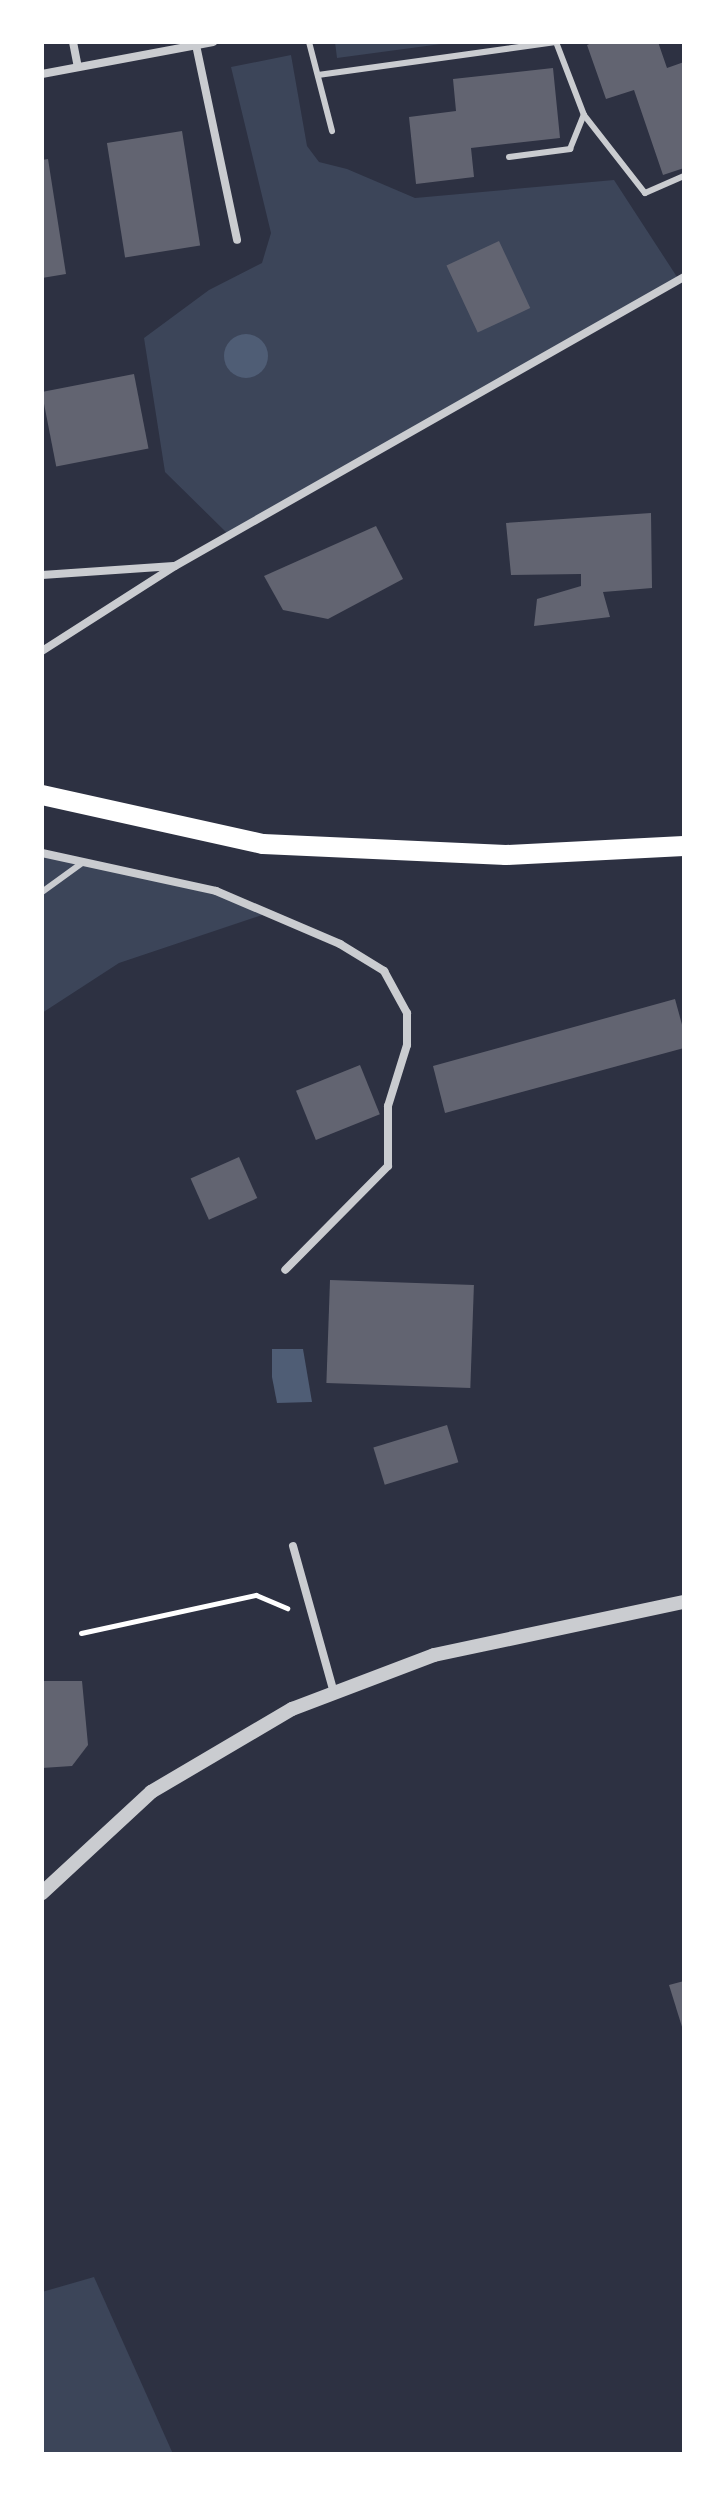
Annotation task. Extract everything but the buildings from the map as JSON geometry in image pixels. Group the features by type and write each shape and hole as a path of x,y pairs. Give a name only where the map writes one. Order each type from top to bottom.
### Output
{"main road":[{"path":"42,795 263,844 506,855 684,846"}],"street":[{"path":"73,42 78,67"},
{"path":"42,74 213,42"},
{"path":"196,45 237,240"},
{"path":"42,651 175,566 684,277"},
{"path":"42,575 175,566"},
{"path":"42,853 216,891 340,944 384,971 407,1013 407,1045 388,1106 388,1166 285,1270"},
{"path":"293,1546 334,1693"},
{"path":"42,1893 151,1792 292,1709 434,1655 684,1602"}],"lane":[{"path":"309,42 332,131"},
{"path":"318,75 556,42 584,115 645,193 684,176"},
{"path":"509,157 570,149 584,115"},
{"path":"42,892 82,863"}],"path":[{"path":"81,1633 256,1595 313,1619"}],"shaded area":[{"path":"335,42 456,42 337,58"},
{"path":"291,55 307,146 319,162 347,169 415,198 614,180 679,280 229,535 165,472 144,338 209,290 262,263 271,233 231,67"},
{"path":"246,334 262,340 268,356 262,372 246,378 230,372 224,356 230,340"},
{"path":"42,853 216,891 271,912 119,963 42,1013"},
{"path":"272,1349 303,1349 312,1402 277,1403 272,1377"},
{"path":"94,2277 173,2454 42,2454 42,2292"}]}
